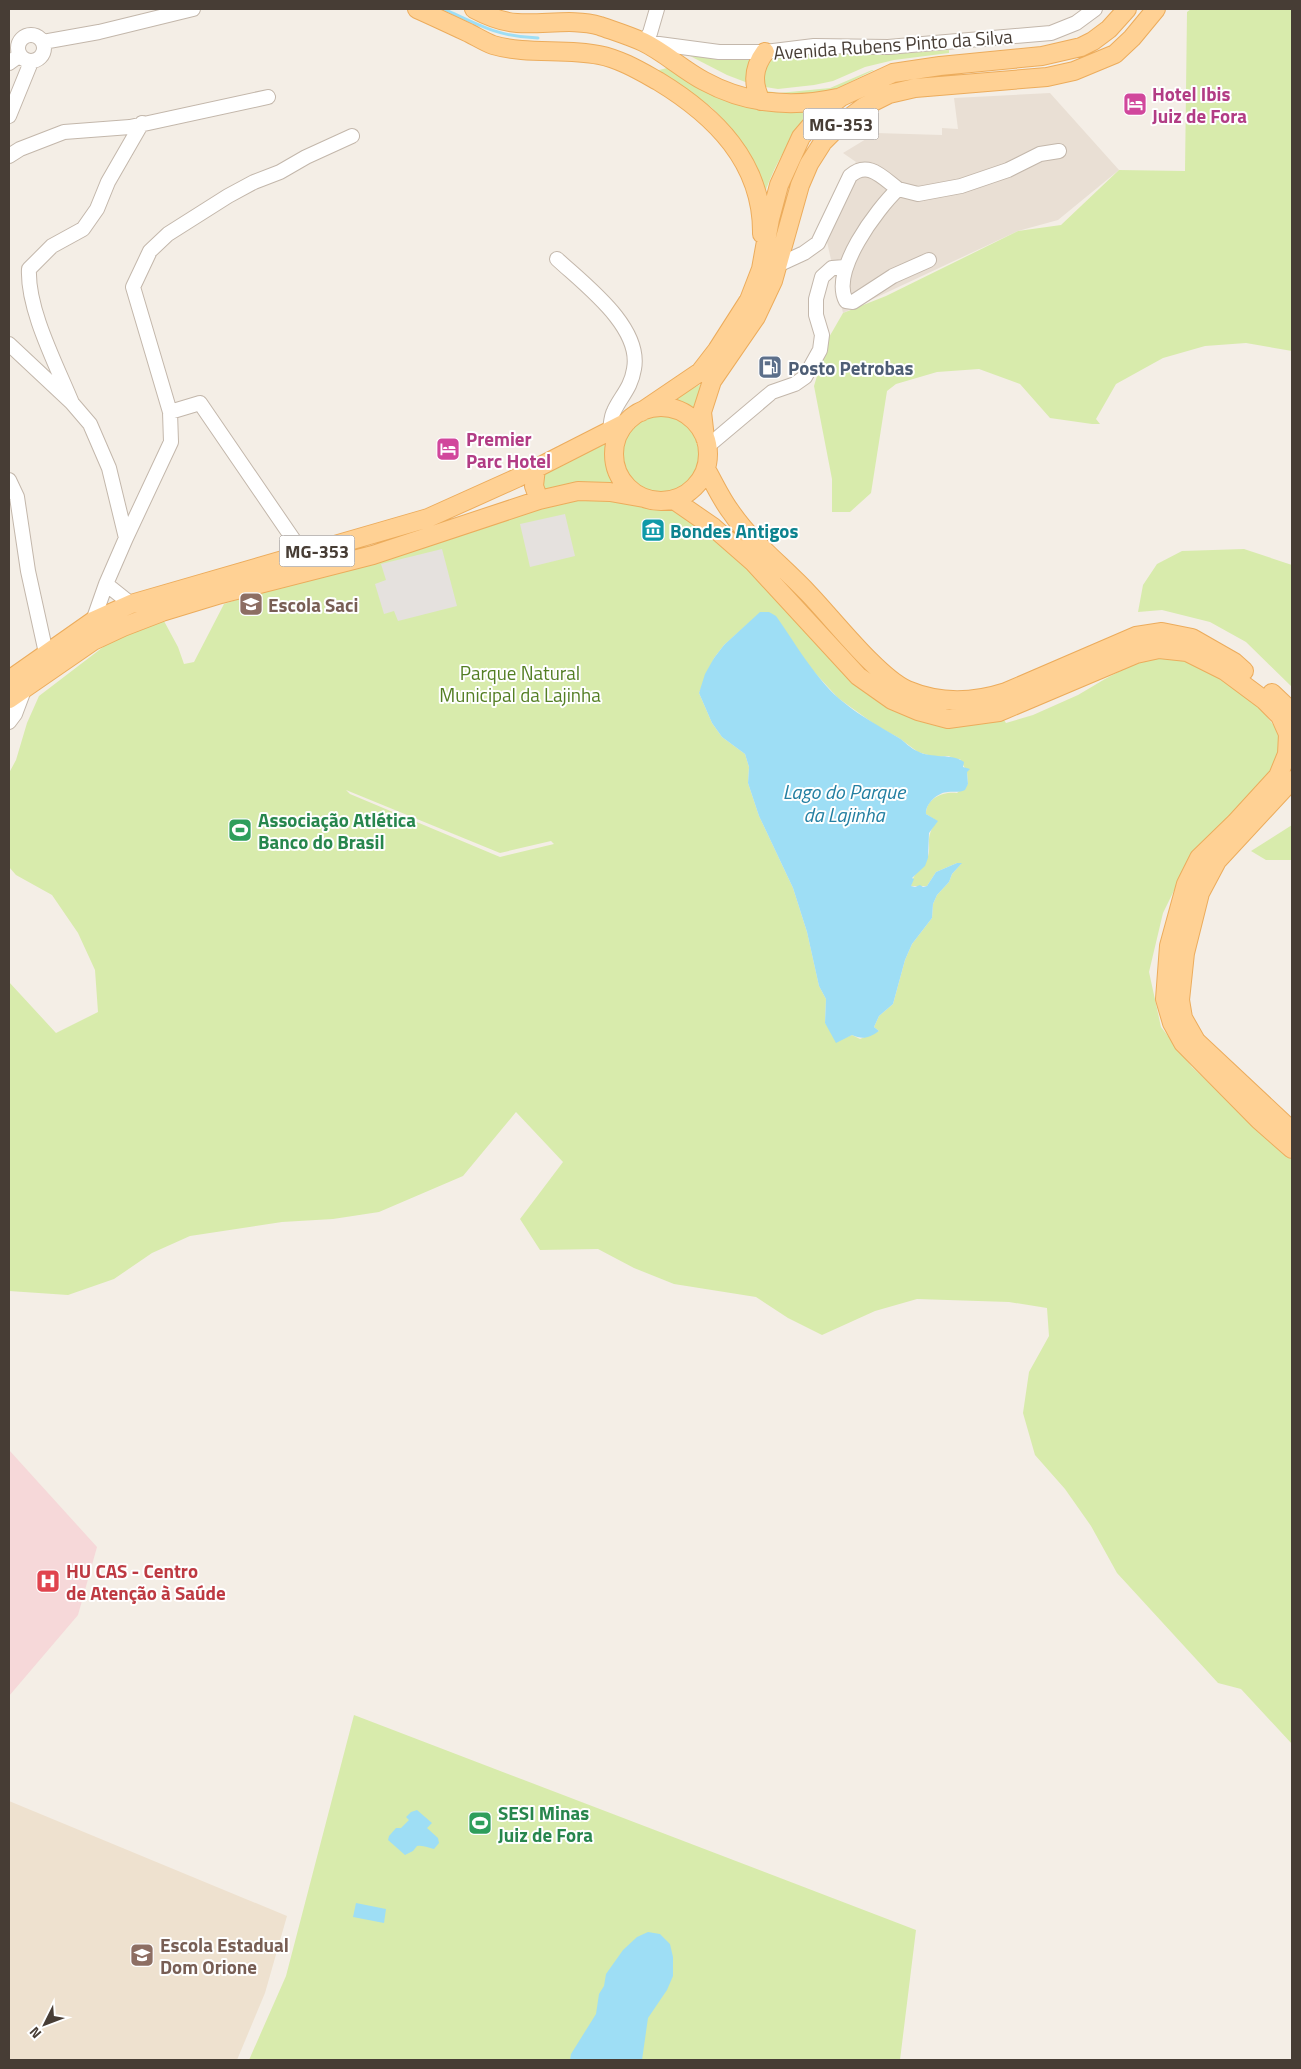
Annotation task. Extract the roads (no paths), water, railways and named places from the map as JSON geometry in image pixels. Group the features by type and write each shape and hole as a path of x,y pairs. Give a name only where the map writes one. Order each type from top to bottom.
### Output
{"main road":[{"path":"417,9 492,44 513,49 597,54 612,58 649,76 683,96 724,132 746,166 756,193 770,267"},
{"path":"474,9 491,18 514,23 585,23 599,26 644,42 705,82 741,97 761,101 792,103 819,102 841,97"},
{"name":"MG-353","path":"9,699 93,641 122,627 162,612 221,594 373,555 539,500 578,491 610,492 654,501 674,500 685,495 694,488 706,469 706,442 702,412 712,381 756,317 773,281 770,267 770,219 779,185 801,137 824,110 841,97 893,74 940,66 1042,56 1081,46 1093,41 1109,29 1127,9"},
{"name":"MG-353","path":"9,680 93,621 131,604 428,518 536,468 634,416 700,372 717,350 770,267 809,164 823,142 864,106 889,94 915,88 1047,77 1074,71 1115,54 1132,38 1156,9"},
{"path":"561,52 570,47 597,48 630,58 646,66 656,66 668,58"},
{"path":"761,101 756,91 754,80 760,59 765,52"},
{"name":"MG-353","path":"644,498 631,490 621,478 616,464 615,449 619,434 634,416 654,408 667,408 679,411 690,417 699,426 706,442"},
{"path":"536,468 534,486 539,500"},
{"path":"706,469 730,511 746,531 884,673 904,689 947,701 987,698 1006,692 1136,636 1162,632 1192,638 1234,662 1274,694 1292,712"},
{"path":"674,500 713,527 753,562 858,676 892,700 918,711 948,719 999,712 1136,654 1159,649 1187,652 1225,671 1264,700 1280,716 1288,734 1287,754 1278,776 1235,823 1199,858 1186,884 1169,946 1165,999 1172,1023 1183,1043 1258,1120 1292,1149"},
{"path":"1292,780 1217,861 1200,892 1185,953 1180,1000 1183,1018 1196,1041 1292,1132"}],"street":[{"path":"43,42 99,32 193,9"},
{"name":"Avenida Rubens Pinto da Silva","path":"644,42 685,49 765,52 814,46 888,47 1051,33 1076,23 1095,9"},
{"path":"644,42 650,34 653,10"},
{"path":"9,35 24,37 33,35 43,42 45,50 42,57 20,60"},
{"path":"9,116 20,60 19,44 24,37"},
{"path":"668,58 685,49"},
{"path":"9,156 20,149 64,132 130,127 268,97"},
{"path":"72,403 33,305 29,284 30,269 52,246 83,229 97,209 108,182 142,123"},
{"path":"93,621 106,584 126,538 171,442 170,412 132,287 150,251 168,234 228,196 352,136"},
{"path":"770,267 804,253 818,243 850,176 857,169 865,168 898,189 918,194 961,186 1008,170 1040,154 1059,151"},
{"path":"898,189 885,202 865,230 845,267 843,296 846,301 852,302 893,276 929,260"},
{"path":"558,259 610,308 622,325 634,349 635,368 629,387 613,412 610,430"},
{"path":"706,442 772,392 795,384 805,377 820,350 822,335 816,316 816,298 822,277 832,268 845,267"},
{"path":"9,344 72,403 90,424 109,468 126,538"},
{"path":"170,412 200,403 304,555"},
{"path":"9,480 17,497 28,571 46,653"},
{"path":"106,584 131,604"},
{"path":"9,722 15,714 24,690"}],"water":[{"name":"Lago do Parque da Lajinha","path":"760,612 769,612 776,616 816,673 830,690 848,706 899,738 914,750 929,755 959,759 964,762 963,767 970,769 967,772 968,784 965,790 940,794 928,806 926,814 938,821 929,833 928,858 925,866 912,878 914,879 911,886 927,886 936,872 957,863 962,863 937,895 933,904 932,918 912,944 905,960 893,1004 879,1016 874,1027 879,1031 866,1038 852,1035 836,1043 825,1023 826,999 819,986 807,932 793,888 759,816 748,783 749,767 745,754 722,737 712,723 699,693 705,674 714,658 724,645"},
{"path":"417,1810 432,1823 427,1828 438,1838 439,1843 434,1849 417,1846 413,1851 405,1855 388,1840 389,1836 396,1828 401,1828 409,1820 406,1817 411,1812"},
{"path":"356,1903 386,1909 384,1923 353,1917"},
{"path":"648,1932 660,1934 670,1944 673,1957 673,1976 667,1990 648,2018 642,2060 570,2060 571,2054 596,2014 599,1994 604,1986 606,1974 623,1950 637,1937"}],"waterway":[{"path":"444,9 500,33 538,38"}],"place":[{"name":"Hotel Ibis Juiz de Fora","path":"1135,104"},
{"name":"Posto Petrobas","path":"770,367"},
{"name":"Premier Parc Hotel","path":"448,449"},
{"name":"Bondes Antigos","path":"653,530"},
{"name":"Escola Saci","path":"251,604"},
{"name":"Associação Atlética Banco do Brasil","path":"240,830"},
{"name":"HU CAS - Centro de Atenção à Saúde","path":"48,1581"},
{"name":"SESI Minas Juiz de Fora","path":"480,1823"},
{"name":"Escola Estadual Dom Orione","path":"142,1955"}],"park label":[{"name":"Parque Natural Municipal da Lajinha","path":"520,683"}]}
